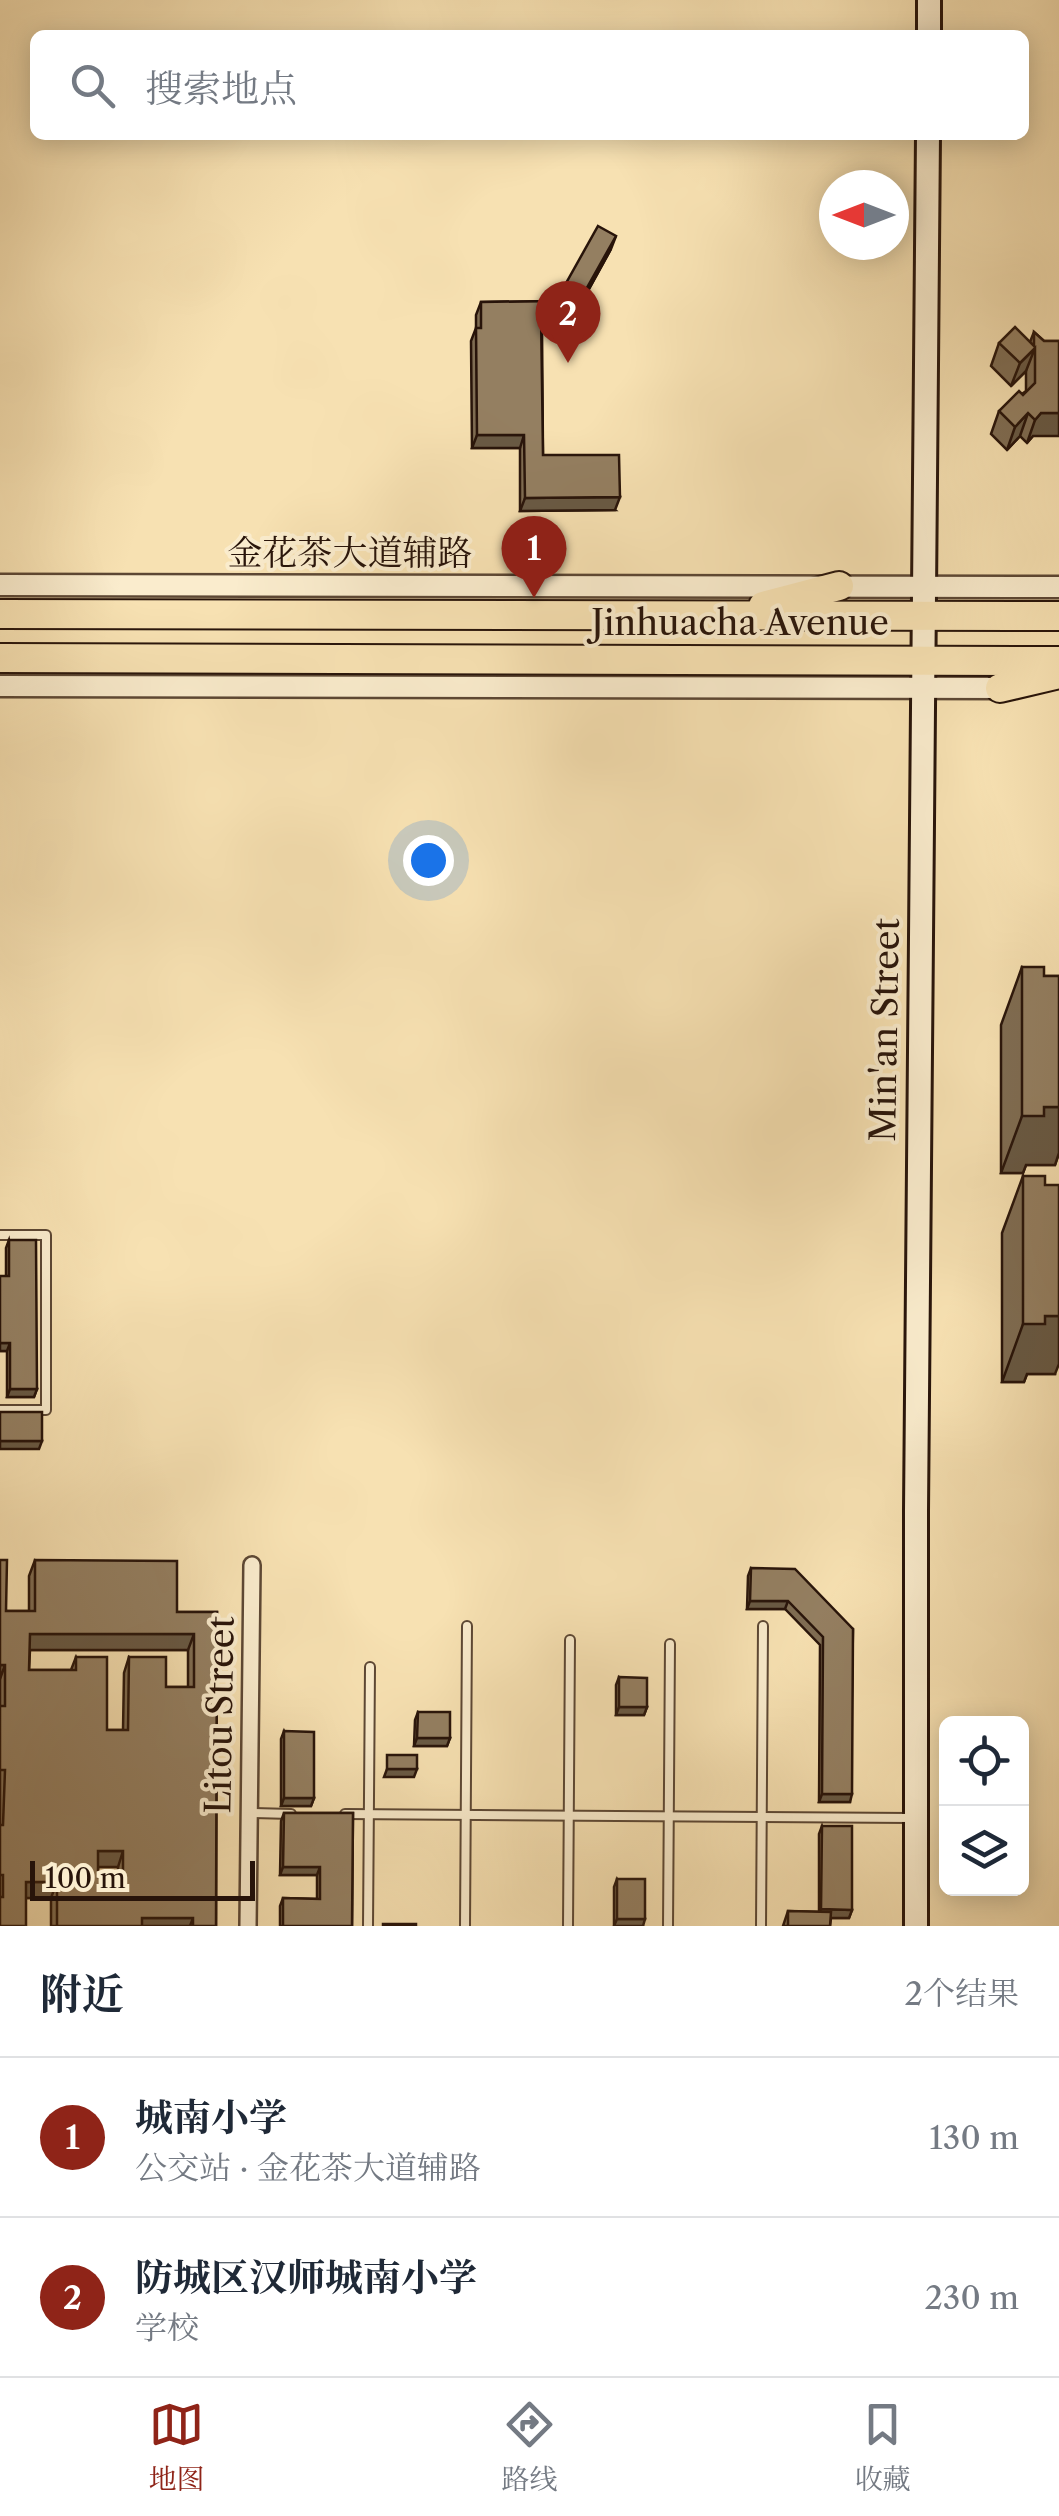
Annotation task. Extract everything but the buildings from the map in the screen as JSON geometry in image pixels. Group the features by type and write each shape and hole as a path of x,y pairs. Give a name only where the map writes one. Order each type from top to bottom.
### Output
{"highway":[{"path":"727,616 839,586"},
{"name":"Jinhuacha Avenue","path":"0,614 1059,616"},
{"name":"Jinhuacha Avenue","path":"0,658 924,674 1059,661"},
{"path":"1000,688 1059,674"}],"main road":[{"path":"929,30 930,0"},
{"name":"Min'an Street","path":"916,1926 928,140"}],"street":[{"name":"金花茶大道辅路","path":"0,585 1059,587"},
{"path":"0,686 924,674 1000,688 1059,688"},
{"name":"Litou Street","path":"248,1926 252,1565"}],"lane":[{"path":"0,1235 46,1235 46,1410 0,1410"},
{"path":"465,1926 467,1626"},
{"path":"761,1926 763,1626"},
{"path":"568,1926 570,1640"},
{"path":"668,1926 670,1644"},
{"path":"368,1926 370,1668"},
{"path":"249,1813 309,1814"},
{"path":"329,1814 916,1818"}],"place":[{"name":"防城区汉师城南小学","path":"568,363"},
{"name":"城南小学","path":"534,598"}]}
